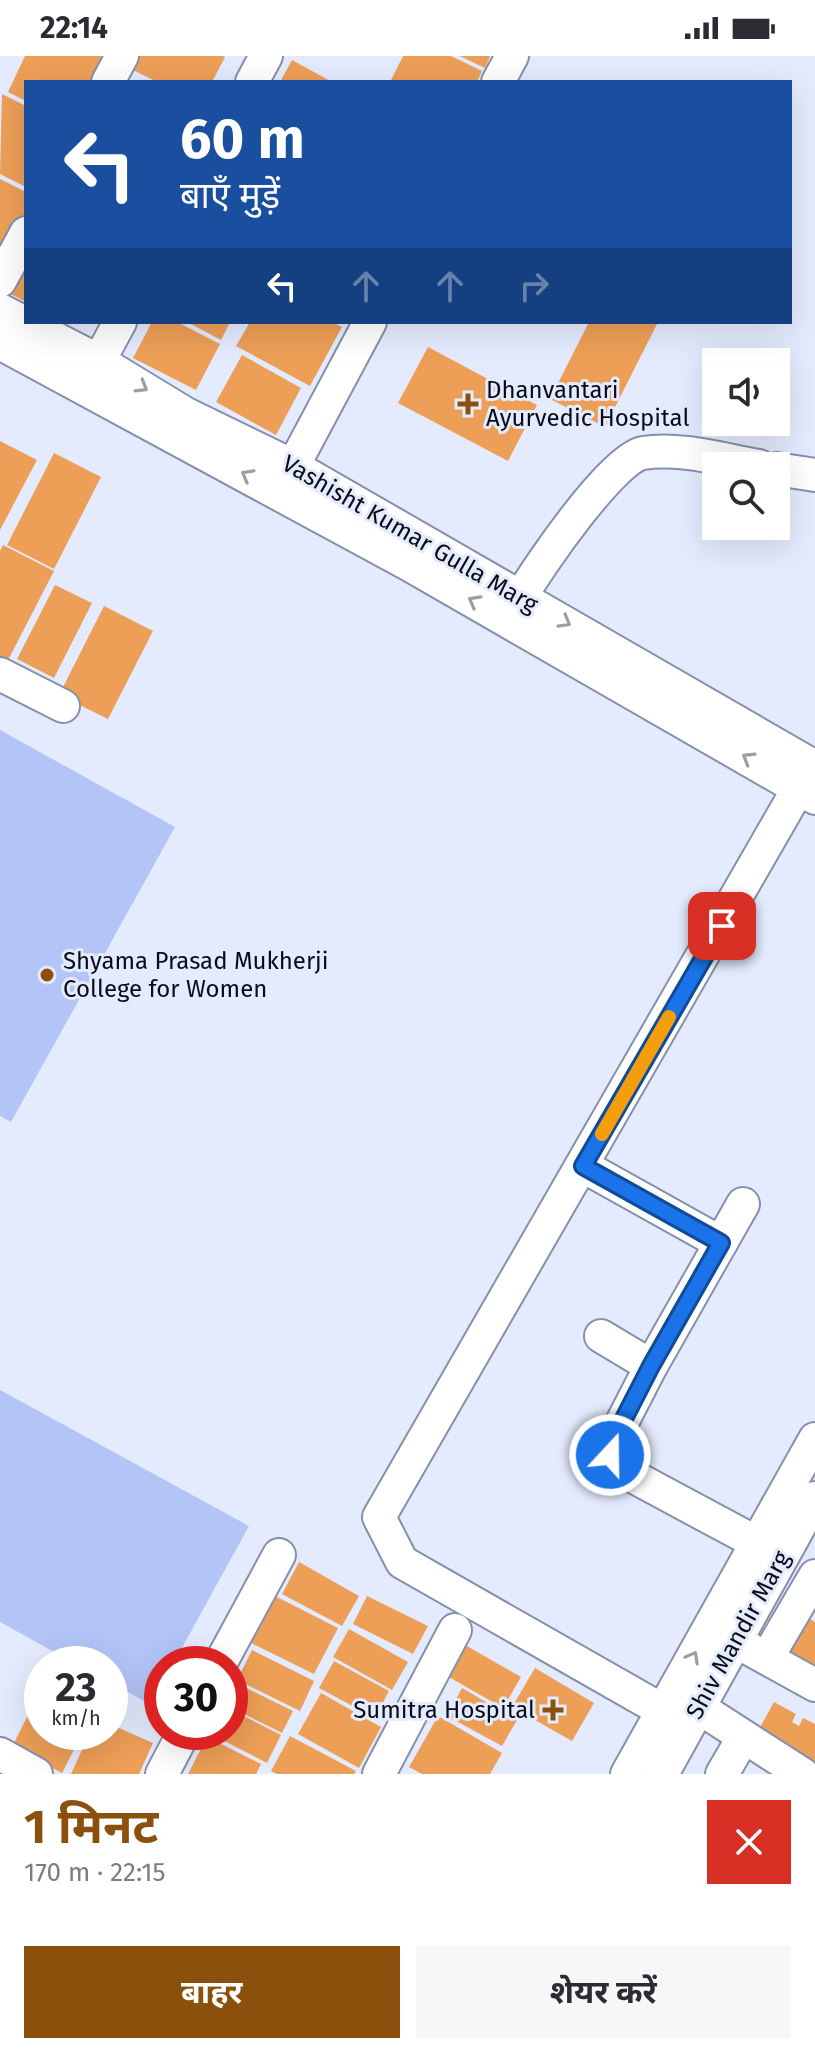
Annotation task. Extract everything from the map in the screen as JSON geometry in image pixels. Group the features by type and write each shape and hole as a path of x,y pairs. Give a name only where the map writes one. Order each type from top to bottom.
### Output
{"street":[{"path":"109,80 122,56"},
{"path":"253,80 266,56"},
{"path":"499,80 512,56"},
{"path":"0,281 24,237"},
{"name":"Vashisht Kumar Gulla Marg","path":"0,310 92,375"},
{"path":"92,375 119,324"},
{"path":"286,479 369,324"},
{"name":"Vashisht Kumar Gulla Marg","path":"0,343 92,375 186,414 286,479 646,698 810,780"},
{"path":"521,597 536,570 619,465 639,453 661,451 702,457"},
{"path":"790,471 815,475"},
{"name":"Vashisht Kumar Gulla Marg","path":"286,479 521,597 810,780"},
{"path":"0,674 63,706"},
{"path":"802,1774 743,1738 683,1715 402,1562 379,1517 810,780"},
{"path":"583,1166 721,1243"},
{"path":"743,1204 651,1366 614,1438 610,1455 620,1468 636,1478 757,1543"},
{"path":"601,1336 651,1366"},
{"path":"627,1774 683,1715 757,1543 815,1439"},
{"name":"Shiv Mandir Marg","path":"662,1774 683,1715 734,1640 815,1498"},
{"path":"230,1646 279,1555"},
{"path":"767,1658 815,1576"},
{"path":"379,1774 455,1630"},
{"path":"734,1640 815,1685"},
{"path":"722,1774 743,1738"},
{"path":"162,1774 175,1750"},
{"path":"0,1754 36,1774"}],"shaded area":[{"name":"Shyama Prasad Mukherji College for Women","path":"0,730 175,827 11,1122 0,1116"},
{"path":"0,1390 249,1526 183,1646 144,1646 144,1701 128,1692 128,1646 43,1646 0,1622"}],"building":[{"path":"25,56 100,56 111,61 102,80 24,80 24,100 8,92"},
{"path":"125,56 225,57 213,80 153,80 121,64"},
{"path":"403,56 451,56 482,71 478,80 391,80"},
{"path":"460,56 490,56 485,68"},
{"path":"292,60 328,80 281,80"},
{"path":"2,94 24,105 24,186 0,174"},
{"path":"0,179 24,191 24,220 0,268"},
{"path":"24,253 24,301 5,291"},
{"path":"151,324 181,324 220,344 196,390 133,358"},
{"path":"191,324 229,324 221,340"},
{"path":"249,324 336,324 342,327 310,386 236,346"},
{"path":"588,324 657,324 605,427 550,399"},
{"name":"Dhanvantari Ayurvedic Hospital","path":"428,347 537,405 508,461 398,403"},
{"path":"242,355 301,388 276,435 216,402"},
{"path":"0,441 37,460 0,530"},
{"path":"54,453 101,477 54,569 7,545"},
{"path":"3,545 54,571 4,668 0,665 0,551"},
{"path":"55,585 92,603 54,678 17,659"},
{"path":"104,606 153,631 108,719 59,695"},
{"path":"299,1562 359,1596 342,1626 282,1594"},
{"path":"273,1595 338,1628 314,1674 249,1642"},
{"path":"367,1596 428,1626 413,1654 353,1624"},
{"path":"808,1618 815,1622 815,1666 810,1669 786,1656"},
{"path":"349,1629 408,1662 392,1690 333,1657"},
{"path":"460,1642 521,1677 503,1708 442,1673"},
{"path":"252,1650 314,1681 300,1711 248,1685 248,1658"},
{"path":"334,1661 389,1691 375,1718 319,1688"},
{"path":"535,1668 594,1703 572,1741 512,1707"},
{"path":"462,1688 517,1720 502,1746 447,1716"},
{"path":"248,1689 293,1711 282,1733 248,1716"},
{"path":"321,1693 381,1727 359,1768 298,1734"},
{"path":"774,1702 796,1714 792,1722 799,1726 803,1718 815,1724 815,1772 752,1742"},
{"path":"438,1716 502,1753 490,1774 422,1774 409,1767"},
{"path":"248,1718 281,1735 267,1763 242,1750 248,1750"},
{"path":"24,1723 24,1750 74,1750 62,1773 12,1747"},
{"path":"128,1732 144,1739 144,1750 150,1750 139,1774 71,1774 82,1750 128,1750"},
{"path":"290,1736 356,1771 354,1774 277,1774 271,1771"},
{"path":"200,1750 233,1750 261,1764 256,1774 188,1774"}],"slow traffic":[{"path":"602,1134 669,1017"}],"place":[{"name":"Dhanvantari Ayurvedic Hospital","path":"468,404"},
{"name":"Shyama Prasad Mukherji College for Women","path":"47,975"},
{"name":"Sumitra Hospital","path":"553,1710"}],"route":[{"path":"610,1455 614,1438 651,1366 721,1243 583,1166 722,926"}]}
